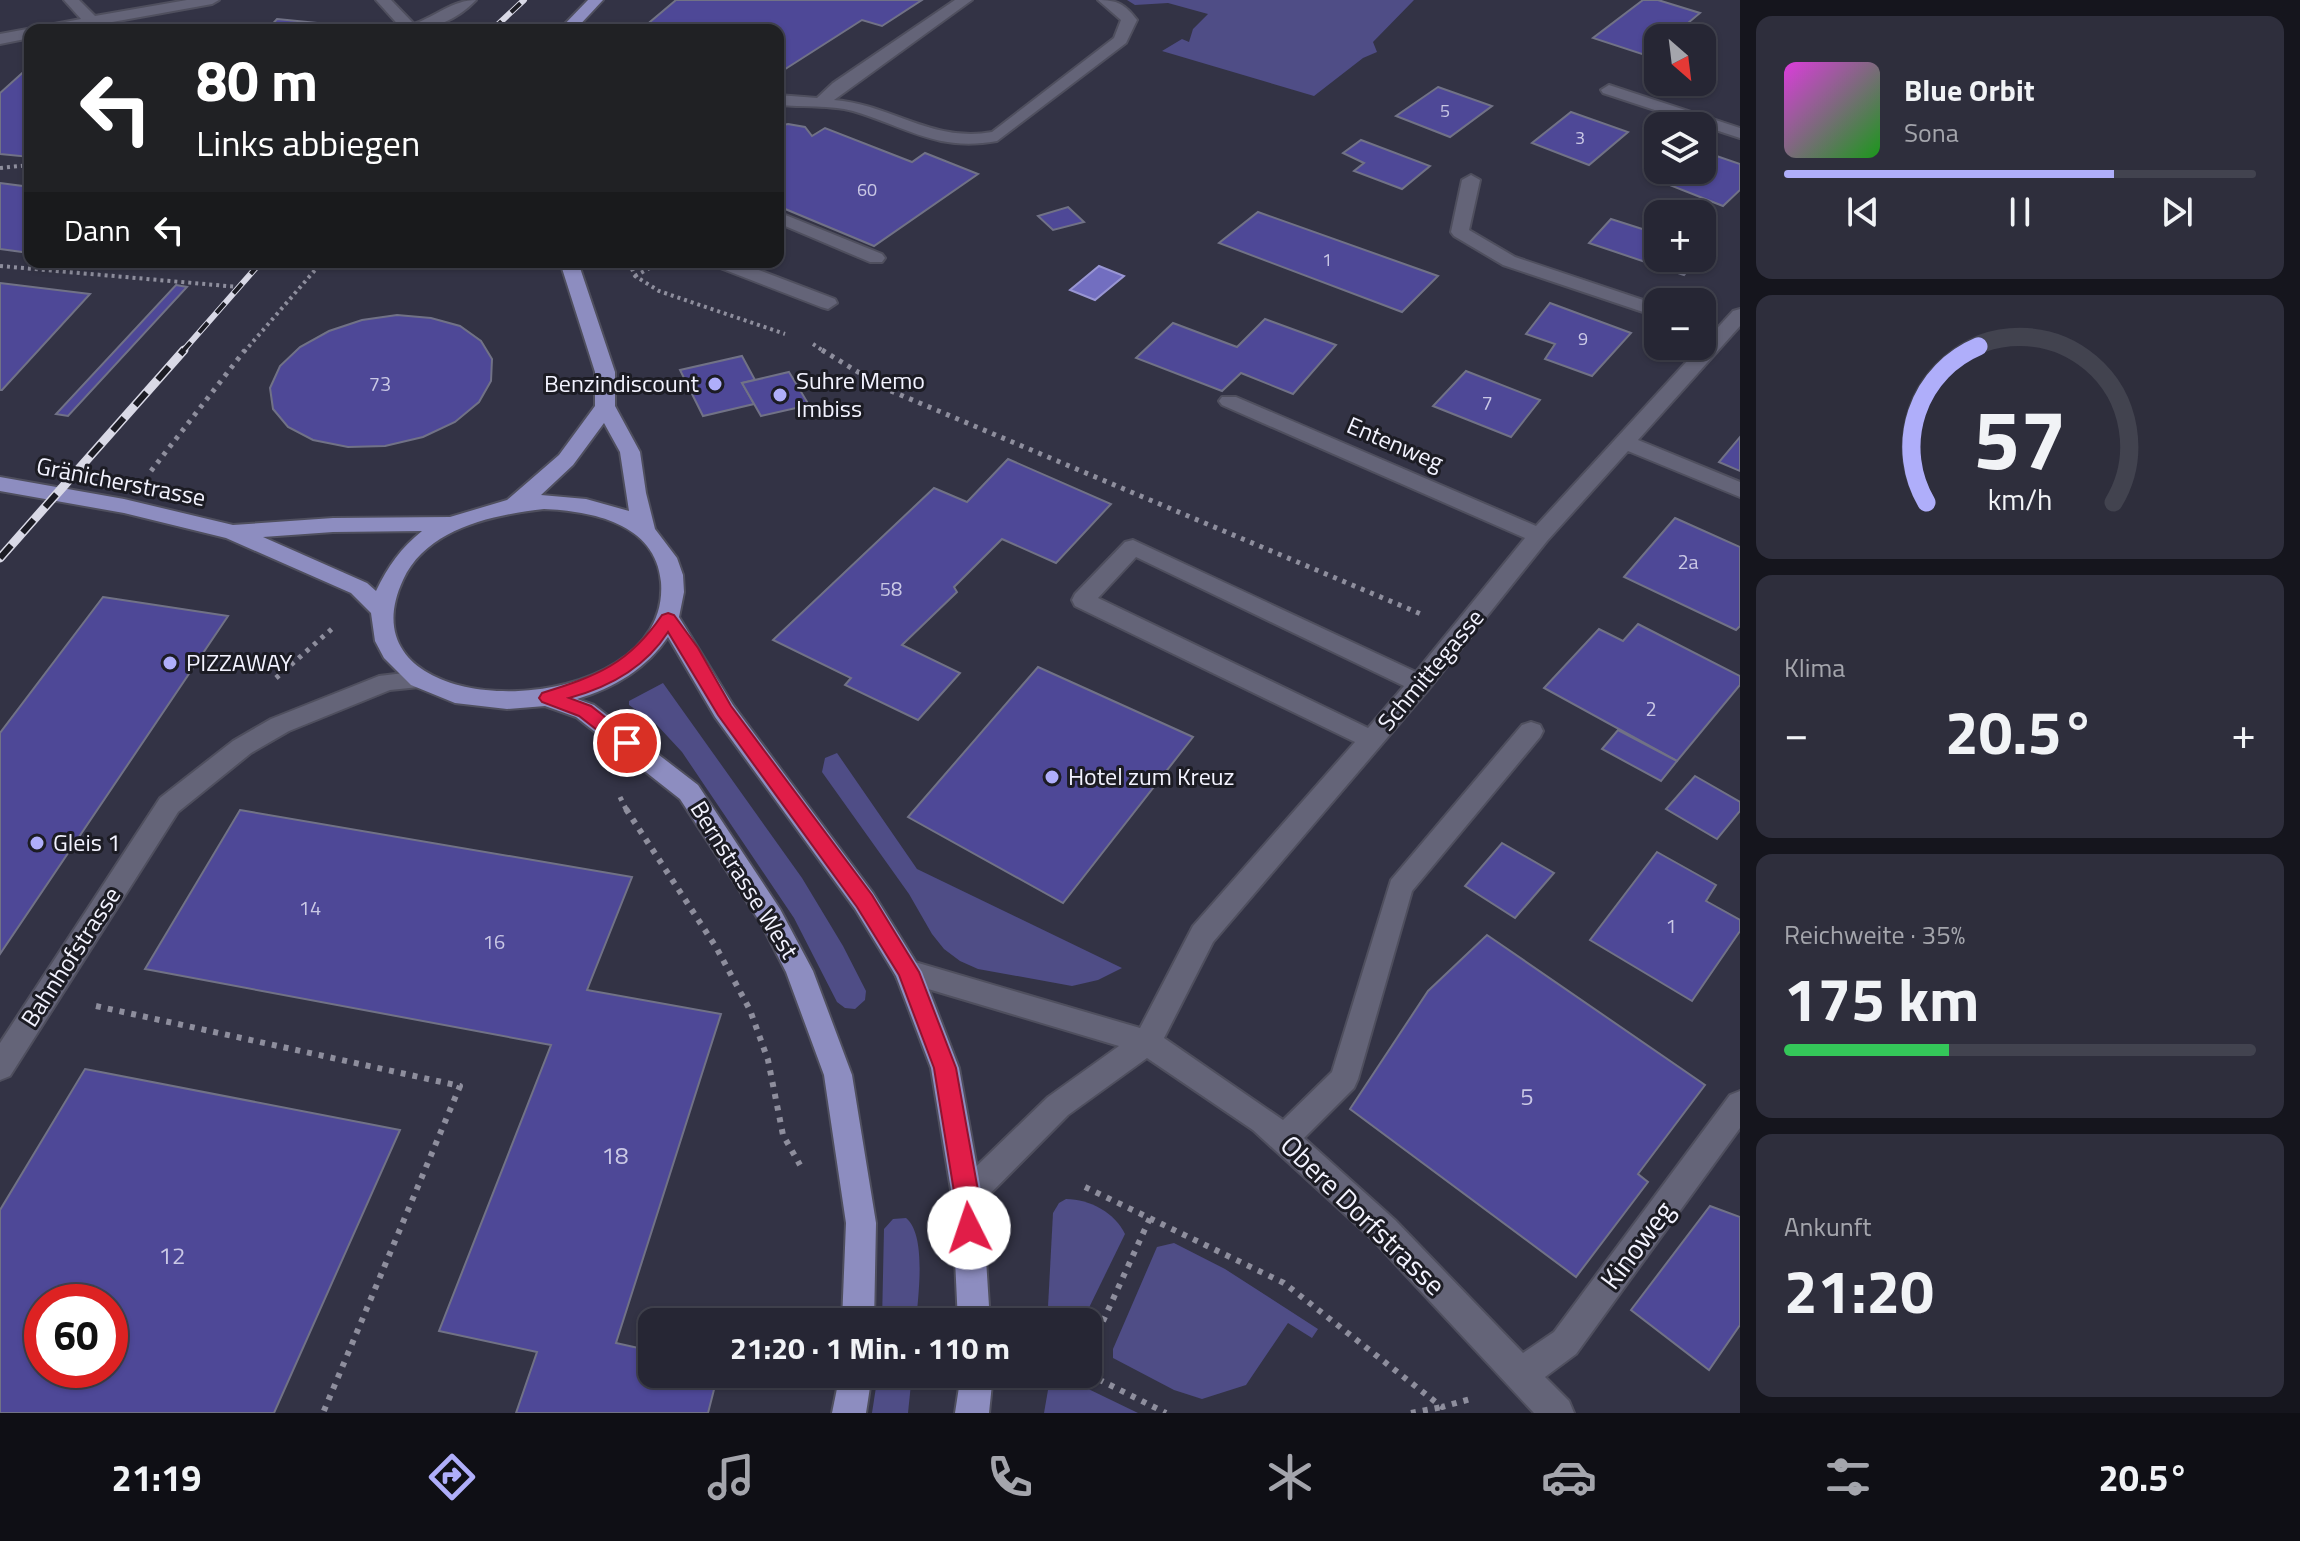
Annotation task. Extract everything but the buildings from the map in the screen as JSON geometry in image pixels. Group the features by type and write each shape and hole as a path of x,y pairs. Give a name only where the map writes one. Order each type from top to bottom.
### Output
{"main road":[{"path":"573,24 596,0"},
{"path":"571,268 605,372 605,406 630,452 635,493 645,531"},
{"path":"514,504 573,503 625,517 645,531 670,561 675,580 668,619 651,644 624,668 589,686 548,698 514,702 479,700 448,692 421,680 394,655 382,626 381,610 392,575 435,532 514,504 539,489 576,453 605,406"},
{"name":"Gränicherstrasse","path":"0,484 124,506 232,532 359,588 381,610"},
{"name":"Gränicherstrasse","path":"232,532 333,525 451,524"},
{"path":"668,619 691,652 724,711 864,901 908,972 945,1068 967,1196 973,1308"},
{"name":"Bernstrasse West","path":"548,698 585,711 689,792 771,917 799,971 838,1075 861,1223 858,1308"},
{"path":"849,1413 853,1388"},
{"path":"972,1413 975,1388"}],"street":[{"path":"71,0 90,20"},
{"path":"71,24 212,0"},
{"path":"383,0 406,24"},
{"path":"428,24 443,18 469,0"},
{"path":"821,103 839,86 965,0"},
{"path":"784,100 853,106 933,136 954,140 997,136 1121,40 1129,20 1120,9 1105,0"},
{"path":"0,39 24,34"},
{"path":"1609,90 1740,133"},
{"path":"1471,180 1460,232 1509,261 1644,306"},
{"path":"784,220 876,258"},
{"path":"737,268 828,303"},
{"name":"Schmittegasse","path":"1147,1042 1203,934 1420,684 1539,536 1740,315"},
{"path":"1716,333 1723,336"},
{"name":"Entenweg","path":"1229,401 1539,536"},
{"path":"1623,441 1740,490"},
{"path":"1372,740 1083,600 1133,547 1420,684"},
{"name":"Bahnhofstrasse","path":"0,1067 169,805 242,747 280,725 387,682 421,680"},
{"path":"1284,1138 1344,1079 1400,887 1531,731"},
{"name":"Obere Dorfstrasse","path":"908,972 1147,1042 1284,1138 1384,1230 1557,1413"},
{"path":"967,1196 1058,1106 1147,1042"},
{"name":"Kinoweg","path":"1522,1374 1565,1343 1740,1104"}],"path":[{"path":"0,168 24,166"},
{"path":"0,266 238,287"},
{"path":"145,479 261,329 317,268"},
{"path":"632,268 635,276 659,291 793,337"},
{"path":"635,276 650,268"},
{"path":"808,343 823,348 884,388 1461,634"},
{"path":"619,790 637,830 716,947 750,1010 771,1073 783,1135 806,1176"},
{"path":"46,995 460,1086 323,1413"},
{"path":"1085,1187 1284,1283 1442,1407"},
{"path":"1102,1323 1150,1218"},
{"path":"1411,1413 1484,1395 1522,1374"},
{"path":"1102,1381 1166,1413"}],"shaded area":[{"path":"1127,0 1414,0 1373,42 1377,52 1363,58 1314,96 1162,51 1182,39 1189,42 1193,29 1208,14 1168,3 1135,5"},
{"path":"1099,266 1124,276 1095,300 1070,290"},
{"path":"663,683 802,878 843,946 866,991 865,1000 855,1009 845,1008 837,1002 794,918 682,752 656,724 629,705 629,701"},
{"path":"837,753 917,869 1122,968 1098,980 1072,986 978,969 944,949 822,772 825,758"},
{"path":"1066,1199 1075,1200 1101,1209 1121,1226 1125,1234 1089,1308 1048,1308 1053,1213 1059,1203"},
{"path":"906,1218 917,1238 917,1308 882,1308 884,1229 893,1219"},
{"path":"1174,1243 1225,1269 1318,1329 1312,1338 1288,1323 1246,1385 1202,1399 1174,1390 1113,1358 1113,1349 1157,1247"},
{"path":"876,1388 911,1388 908,1413 872,1413"},
{"path":"1086,1388 1138,1413 1044,1413 1048,1390"}],"railway":[{"path":"498,24 524,0"},
{"path":"182,352 256,268"},
{"path":"0,558 184,350"}],"place":[{"name":"Benzindiscount","path":"715,384"},
{"name":"Suhre Memo Imbiss","path":"780,395"},
{"name":"PIZZAWAY","path":"170,663"},
{"name":"Hotel zum Kreuz","path":"1052,777"},
{"name":"Gleis 1","path":"37,843"}],"route":[{"path":"627,743 585,711 548,698 589,686 624,668 651,644 668,619 691,652 724,711 864,901 908,972 945,1068 967,1196 969,1228"}]}
